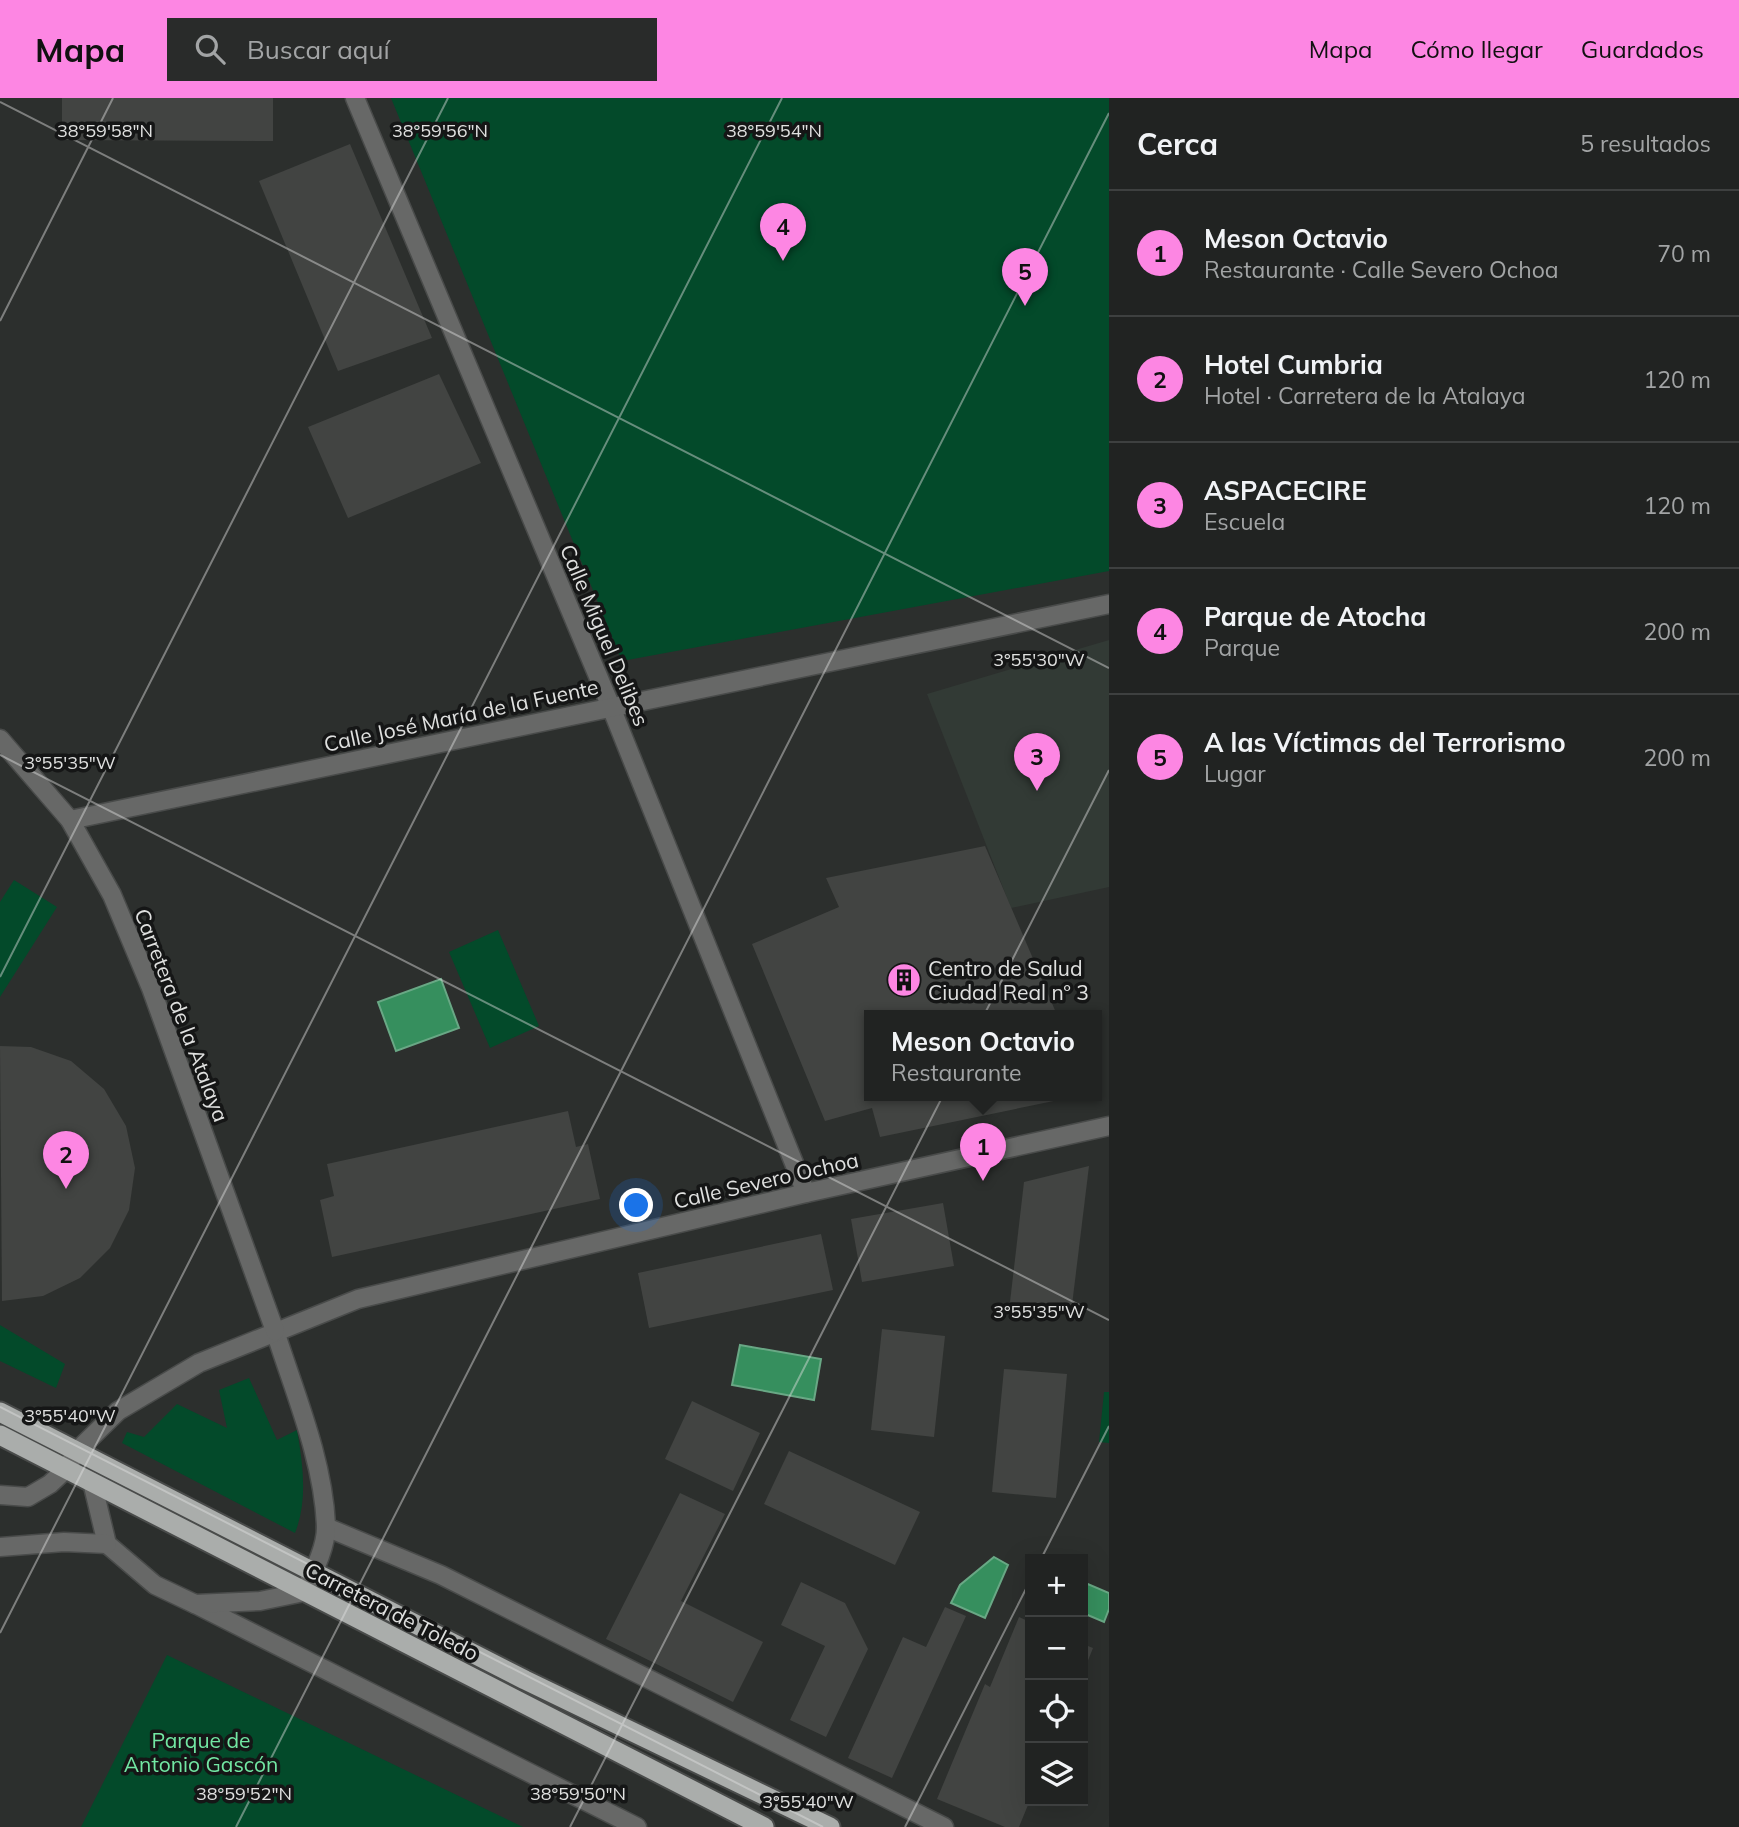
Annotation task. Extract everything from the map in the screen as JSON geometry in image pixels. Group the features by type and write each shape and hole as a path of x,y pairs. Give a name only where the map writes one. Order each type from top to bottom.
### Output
{"highway":[{"path":"0,1412 525,1680 831,1827"},
{"name":"Carretera de Toledo","path":"0,1435 764,1827"}],"street":[{"name":"Calle Miguel Delibes","path":"355,98 611,707 806,1194"},
{"name":"Calle José María de la Fuente","path":"70,820 1109,604"},
{"name":"Carretera de la Atalaya","path":"0,739 70,820 111,895 151,988 275,1331 310,1437 326,1527"},
{"name":"Calle Severo Ochoa","path":"66,1469 77,1451 118,1411 199,1363 358,1299 1109,1126"},
{"path":"0,1495 28,1497 50,1484 66,1469"},
{"path":"92,1482 107,1544 155,1585 637,1827"},
{"path":"195,1604 260,1601 304,1592 314,1571 326,1527 441,1575 944,1827"},
{"path":"0,1547 64,1542 107,1544"}],"shaded area":[{"path":"1109,640 1109,887 1011,908 927,694"},
{"path":"441,979 459,1028 396,1051 378,1002"},
{"path":"740,1345 821,1359 814,1400 732,1385"},
{"path":"994,1557 1008,1565 985,1618 951,1603 960,1585"},
{"path":"1088,1584 1109,1593 1109,1609 1104,1622 1088,1615"}],"green space":[{"path":"391,98 1109,98 1109,571 622,661"},
{"path":"14,880 57,907 0,997 0,902"},
{"path":"498,930 539,1026 490,1048 449,952"},
{"path":"0,1325 65,1364 56,1388 0,1361"},
{"path":"249,1378 277,1440 297,1430 303,1495 295,1533 122,1443 127,1432 144,1437 177,1404 227,1428 219,1390"},
{"path":"1104,1392 1109,1392 1109,1443 1099,1442"},
{"name":"Parque de Antonio Gascón","path":"167,1655 523,1827 81,1827"}],"building":[{"path":"62,98 273,98 273,141 62,140"},
{"path":"350,144 432,338 338,371 259,181"},
{"path":"439,374 481,463 348,518 308,427"},
{"name":"Centro de Salud Ciudad Real nº 3","path":"985,846 1055,1010 864,1010 864,1101 1054,1101 880,1137 872,1108 825,1121 752,944 839,907 826,878"},
{"path":"0,1046 31,1047 71,1061 104,1089 126,1126 135,1168 129,1210 110,1248 80,1278 43,1296 2,1301"},
{"path":"568,1111 576,1147 588,1144 600,1199 332,1257 320,1200 334,1196 327,1164"},
{"path":"1089,1166 1072,1305 1010,1302 1024,1182"},
{"path":"943,1203 954,1266 862,1282 851,1219"},
{"path":"821,1234 833,1290 649,1328 638,1273"},
{"path":"882,1329 945,1336 934,1437 871,1430"},
{"path":"1004,1369 1067,1374 1056,1498 992,1492"},
{"path":"692,1401 760,1433 733,1491 665,1459"},
{"path":"789,1451 920,1512 895,1565 764,1504"},
{"path":"680,1493 725,1514 681,1601 763,1642 733,1702 606,1639"},
{"path":"801,1582 845,1603 868,1649 826,1737 790,1720 825,1646 781,1625"},
{"path":"945,1607 966,1616 892,1778 848,1758 903,1637 926,1647"},
{"path":"1019,1617 1025,1620 1025,1806 1028,1806 1019,1827 1005,1827 937,1799 985,1684 990,1687"},
{"path":"1088,1646 1093,1648 1088,1660"}],"place":[{"name":"Parque de Atocha","path":"783,261"},
{"name":"A las Víctimas del Terrorismo","path":"1025,306"},
{"name":"ASPACECIRE","path":"1037,791"},
{"name":"Centro de Salud Ciudad Real nº 3","path":"904,980"},
{"name":"Meson Octavio","path":"983,1181"},
{"name":"Hotel Cumbria","path":"66,1189"}]}
